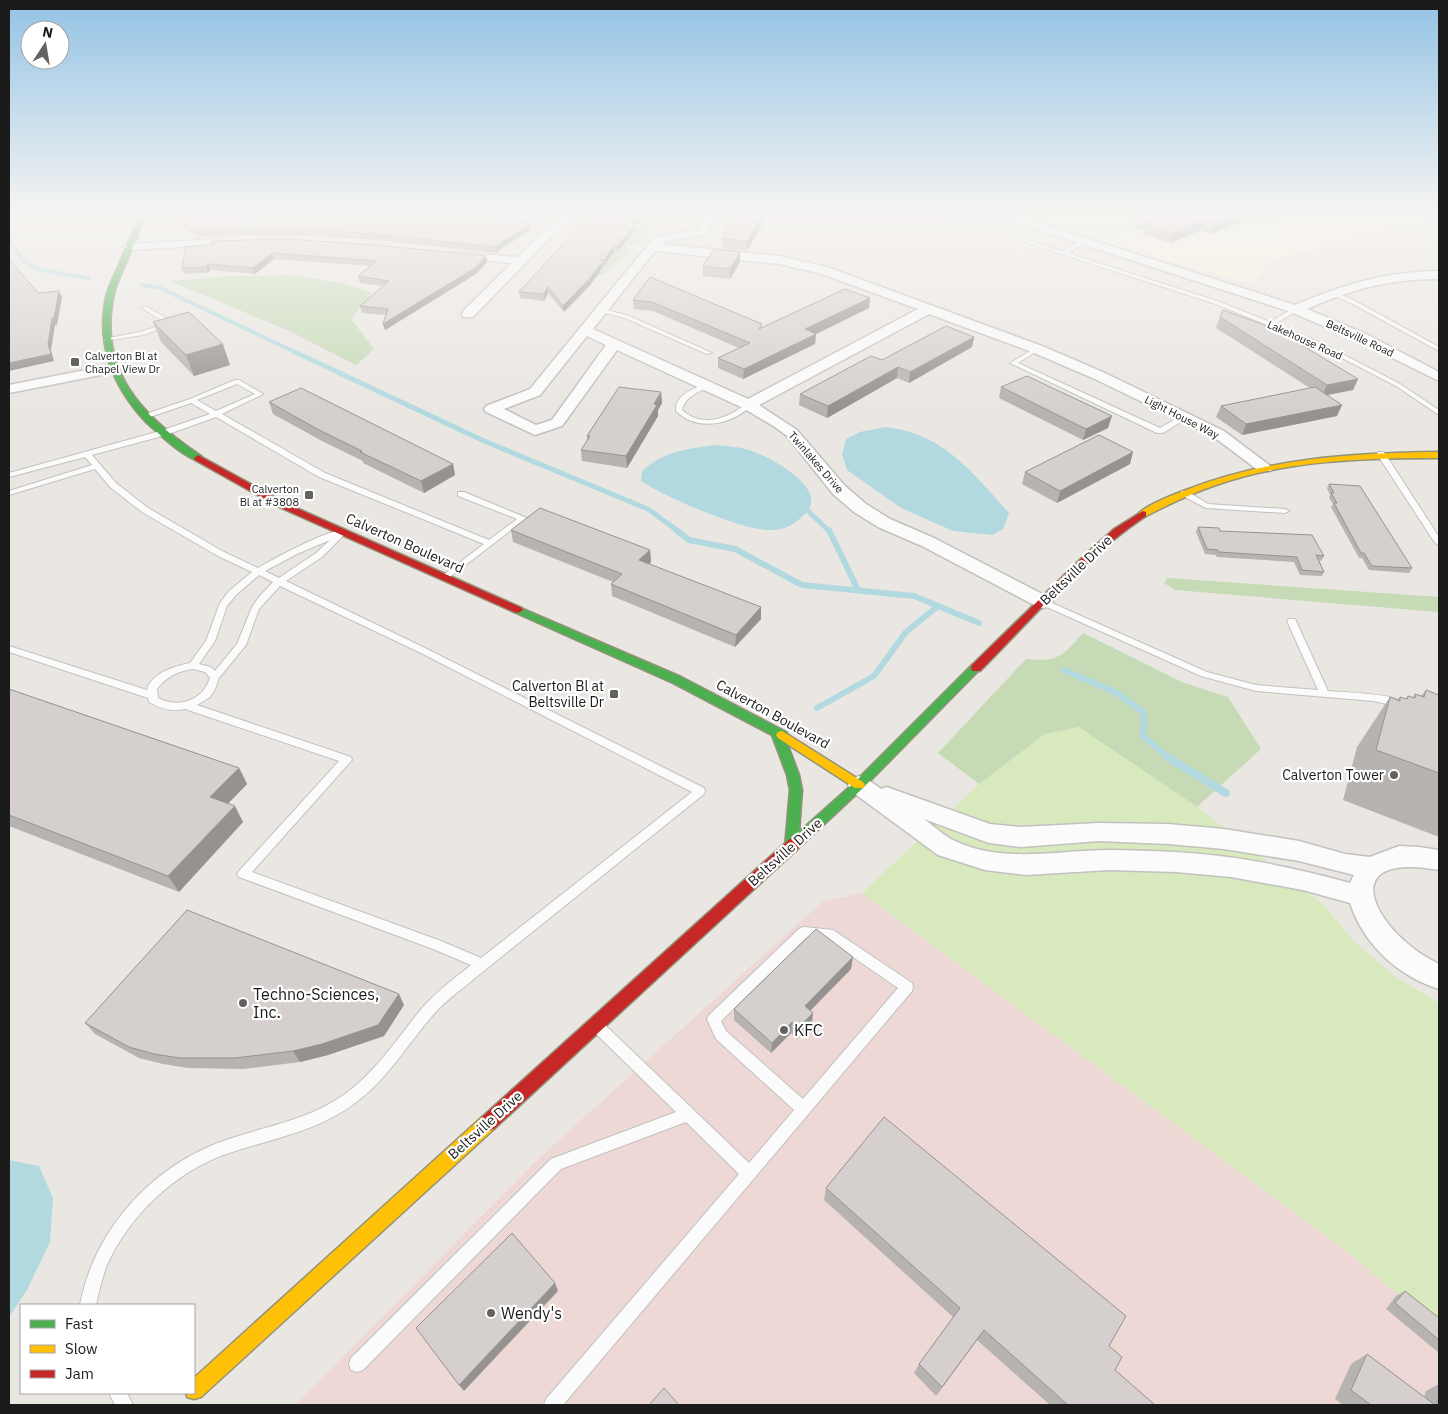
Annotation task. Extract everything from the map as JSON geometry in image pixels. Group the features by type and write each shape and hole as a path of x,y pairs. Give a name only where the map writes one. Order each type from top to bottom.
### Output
{"street":[{"name":"Calverton Boulevard","path":"117,278 107,305 106,340 111,369 130,400 144,416 200,461 238,483 342,532 660,672 734,707 822,758 859,785"},
{"path":"468,314 505,278"},
{"path":"614,344 557,423 535,430 490,408 535,392 626,278"},
{"name":"Light House Way","path":"845,278 1037,349 1122,387 1219,434 1265,468"},
{"name":"Beltsville Road","path":"1204,278 1296,310 1363,338 1439,377"},
{"path":"1296,310 1333,293 1383,278"},
{"path":"748,405 928,309"},
{"name":"Twinlakes Drive","path":"584,330 748,405 792,433 839,490 860,508 1043,602"},
{"path":"9,389 111,369"},
{"name":"Beltsville Drive","path":"195,1389 859,785 1112,534 1134,518 1184,493 1216,481 1265,468 1305,461 1380,454 1439,455"},
{"path":"778,732 793,775 796,790 791,847"},
{"path":"859,785 989,833 1021,837 1099,832 1168,834 1224,839 1299,851 1345,864 1372,867"},
{"path":"859,785 947,848 986,860 1026,865 1109,860 1176,862 1231,867 1303,880 1361,896"},
{"path":"1099,832 1109,860"},
{"path":"1439,860 1407,856 1384,860 1372,867 1362,882 1361,896 1365,911 1374,928 1388,944 1407,960 1439,977"}],"lane":[{"name":"Lakehouse Road","path":"1140,278 1215,302 1319,344 1398,385 1439,413"},
{"path":"1333,293 1439,349"},
{"path":"106,340 141,334 172,323 145,308"},
{"path":"600,310 627,317 709,353"},
{"path":"1270,324 1296,310"},
{"path":"1037,349 1013,362 1160,431 1185,417"},
{"path":"9,475 164,433 216,414 260,394 236,381 192,400 144,416"},
{"path":"706,386 686,396 679,403 678,410 684,417 720,421 734,416 748,405"},
{"path":"192,400 322,475 490,543"},
{"path":"86,453 113,485 145,510 220,554 424,651 700,791 482,964 434,1005 367,1086 349,1100 324,1114 297,1125 205,1155 178,1171 155,1189 125,1221 105,1252 90,1290 88,1304"},
{"path":"1380,454 1439,543"},
{"path":"9,493 96,466"},
{"path":"1184,493 1206,506 1285,511"},
{"path":"446,577 523,518 461,494"},
{"path":"193,666 212,638 224,602 240,586 258,572 300,547 342,532"},
{"path":"215,678 208,669 193,666 183,667 163,675 152,688 152,700 166,707 185,705 204,696 240,645 252,615 262,599 279,582 319,555 342,532"},
{"path":"1043,602 1204,674 1256,688 1374,698 1411,705"},
{"path":"1292,621 1325,694"},
{"path":"9,649 151,695"},
{"path":"185,705 346,760 244,874 482,964"},
{"path":"552,1405 803,1110 907,987 829,934 804,932 714,1019 721,1035 803,1110"},
{"path":"595,1024 749,1173"},
{"path":"357,1364 556,1164 688,1114"},
{"path":"118,1394 125,1405"}],"shaded area":[{"path":"1230,278 1256,278 1251,284"},
{"path":"862,893 1349,1253 1439,1330 1439,1405 295,1405 538,1159 822,902"}],"green space":[{"path":"206,278 310,278 342,283 372,293 351,319 374,349 356,365 287,330 170,281"},
{"path":"1168,578 1439,597 1439,612 1175,590 1164,583"},
{"path":"1083,633 1184,683 1228,697 1261,749 1197,807 1079,727 1045,734 979,784 938,753 1026,659 1046,660 1059,656"},
{"path":"1079,727 1197,807 1323,904 1353,940 1393,975 1439,1003 1439,1330 1349,1253 862,893 979,784 1045,734"}],"water":[{"path":"885,427 924,437 940,446 969,469 1009,513 1003,529 992,535 953,531 901,508 847,470 842,454 846,439 860,432"},
{"path":"715,445 737,447 758,453 794,474 804,484 810,494 811,504 805,514 794,523 777,530 760,529 725,520 705,512 668,496 641,481 642,471 650,464 667,455"},
{"path":"9,1160 39,1166 53,1198 50,1242 27,1290 9,1317"}],"building":[{"path":"9,278 25,278 38,293 59,291 48,344 51,354 9,363"},
{"path":"370,278 459,278 383,324 388,309 360,306 389,281"},
{"path":"532,278 590,278 563,306 548,287 544,294 519,292"},
{"path":"649,278 652,278 762,324 759,329 845,289 870,298 805,329 816,334 744,369 718,358 750,343 652,302 633,300"},
{"path":"1223,310 1275,329 1358,379 1327,385 1220,317"},
{"path":"189,312 223,344 186,355 153,322"},
{"path":"946,326 974,337 910,372 898,367 828,406 800,394 871,356 882,360"},
{"path":"1027,376 1112,416 1086,429 1001,387"},
{"path":"619,387 661,392 654,404 657,405 626,456 581,450 590,436 587,436"},
{"path":"1315,387 1342,405 1246,424 1221,406"},
{"path":"301,388 453,464 421,481 360,452 362,451 269,402"},
{"path":"1099,435 1133,452 1060,491 1025,472"},
{"path":"1329,484 1360,486 1412,568 1372,566 1364,553 1361,553 1334,503 1337,503 1331,493 1334,493"},
{"path":"540,508 650,550 639,560 761,607 736,635 611,584 622,574 511,530"},
{"path":"1198,527 1219,528 1220,531 1312,535 1324,556 1316,555 1324,572 1302,570 1297,557 1219,552 1218,550 1207,549"},
{"path":"9,689 239,768 210,797 235,806 168,876 9,815"},
{"path":"1426,690 1439,695 1439,773 1376,750 1390,697 1400,701 1400,697 1407,699 1408,696 1415,698 1415,694 1424,697"},
{"path":"187,910 399,994 378,1025 322,1044 293,1051 235,1058 180,1058 154,1054 129,1047 85,1023"},
{"path":"816,929 853,957 805,1006 813,1013 798,1028 792,1022 772,1043 734,1009"},
{"path":"884,1117 1126,1316 1109,1346 1122,1357 1115,1370 1155,1405 1068,1405 984,1330 942,1387 919,1364 960,1308 826,1188"},
{"name":"Wendy's","path":"512,1233 555,1283 459,1385 416,1328"},
{"path":"1405,1291 1439,1318 1439,1340 1395,1303"},
{"path":"1367,1354 1435,1405 1371,1405 1351,1390"},
{"path":"664,1388 679,1405 649,1405"}],"waterway":[{"path":"142,285 160,288 297,353"},
{"path":"295,352 484,441 648,509 678,531"},
{"path":"808,511 829,531"},
{"path":"676,530 689,540 735,549 802,585 914,596 979,623"},
{"path":"829,530 858,590"},
{"path":"817,708 874,676 906,632 938,606"},
{"path":"1064,670 1117,693 1144,713 1143,736 1169,758"},
{"path":"1167,757 1226,793"}],"traffic: fast":[{"path":"117,278 111,292 106,319 108,345 114,368 124,389 138,409 156,427 198,458"},
{"path":"518,610 677,680 782,735"},
{"path":"798,840 859,785 976,668"},
{"path":"777,732 793,775 796,790 791,847"}],"traffic: slow":[{"path":"1143,514 1178,496 1214,482 1250,472 1324,460 1400,455 1439,455"},
{"path":"782,735 859,785"},
{"path":"195,1389 488,1123"}],"traffic: jam":[{"path":"198,458 282,505 518,610"},
{"path":"976,668 1090,555 1117,531 1143,514"},
{"path":"488,1123 798,840"}],"place":[{"name":"Calverton Bl at Chapel View Dr","path":"75,362"},
{"name":"Calverton Bl at #3808","path":"309,495"},
{"name":"Calverton Bl at Beltsville Dr","path":"614,694"},
{"name":"Calverton Tower","path":"1394,775"},
{"name":"Techno-Sciences, Inc.","path":"243,1003"},
{"name":"KFC","path":"784,1030"},
{"name":"Wendy's","path":"491,1313"}]}
